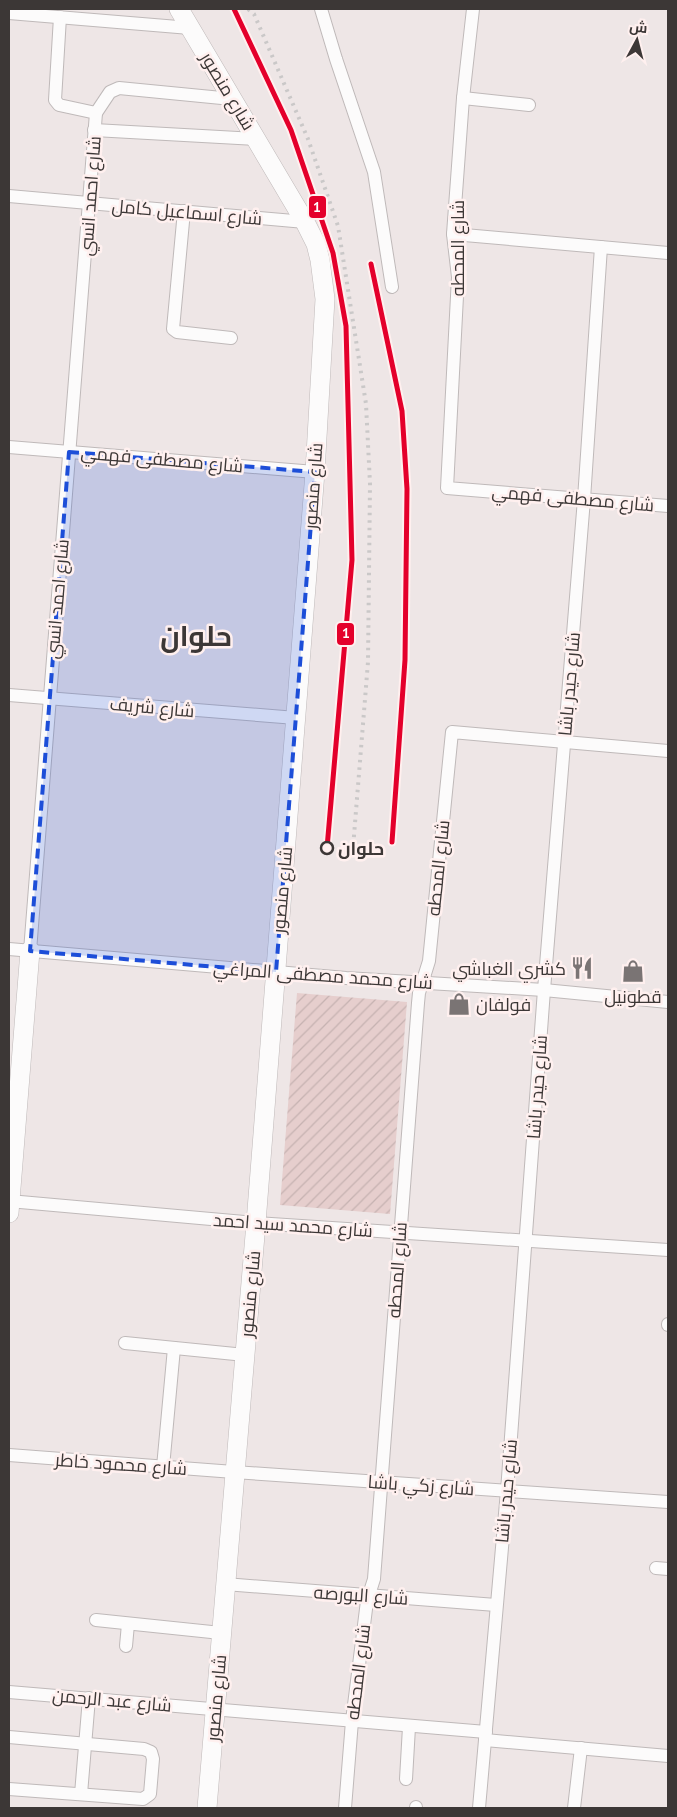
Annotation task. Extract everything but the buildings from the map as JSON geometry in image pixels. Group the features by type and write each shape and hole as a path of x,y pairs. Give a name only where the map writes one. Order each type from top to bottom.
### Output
{"street":[{"name":"شارع منصور","path":"179,9 305,222 316,244 325,299 315,472 296,718 207,1808"},
{"path":"322,9 339,68 374,172 392,287"},
{"name":"شارع المحطه","path":"447,488 458,277 453,234 463,98 473,9"},
{"path":"9,13 190,28"},
{"name":"شارع احمد انسي","path":"9,1205 96,113 60,105 55,100 60,17"},
{"path":"96,113 110,92 119,88 232,99"},
{"path":"463,98 529,104"},
{"path":"94,130 257,139"},
{"name":"شارع اسماعيل كامل","path":"9,196 305,222"},
{"path":"184,211 173,329 177,332 231,338"},
{"path":"453,234 668,253"},
{"name":"شارع حيدر باشا","path":"479,1808 507,1491 544,990 584,499 601,247"},
{"name":"شارع مصطفى فهمي","path":"9,447 315,472"},
{"name":"شارع مصطفى فهمي","path":"447,488 668,506"},
{"name":"شارع شريف","path":"9,695 296,718"},
{"name":"شارع المحطه","path":"345,1808 352,1721 368,1595 374,1579 417,1013 419,993 429,961 452,732 564,741"},
{"path":"564,741 668,751"},
{"name":"شارع محمد مصطفى المراغي","path":"9,949 276,972 544,990 668,1002"},
{"name":"شارع محمد سيد احمد","path":"9,1205 668,1250"},
{"path":"125,1343 245,1355"},
{"path":"163,1467 174,1348"},
{"name":"شارع محمود خاطر","path":"9,1455 234,1472"},
{"name":"شارع زكي باشا","path":"234,1472 668,1502"},
{"name":"شارع البورصه","path":"225,1584 496,1605"},
{"path":"96,1620 221,1633"},
{"path":"126,1646 128,1624"},
{"name":"شارع عبد الرحمن","path":"9,1692 352,1721 581,1748 668,1756"},
{"path":"81,1794 89,1698"},
{"path":"406,1779 409,1727"},
{"path":"9,1737 148,1750 153,1755 150,1794 146,1798 9,1789"},
{"path":"574,1808 581,1748"}],"highlighted area":[{"path":"69,452 315,472 276,972 30,951"}],"shaded area":[{"path":"297,993 407,1002 390,1214 280,1205"}],"railway":[{"path":"248,9 254,14 308,139 338,226 366,404 370,484 368,662 353,848"}],"transit line":[{"name":"1","path":"234,9 291,130 333,253 346,326 352,560 327,848"},
{"name":"1","path":"371,264 402,411 407,489 405,660 392,842"}],"place":[{"name":"حلوان","path":"327,848"},
{"name":"كشري الغباشي","path":"582,968"},
{"name":"قطونيل","path":"633,971"},
{"name":"فولفان","path":"459,1004"}],"district":[{"name":"حلوان","path":"196,635"}]}
